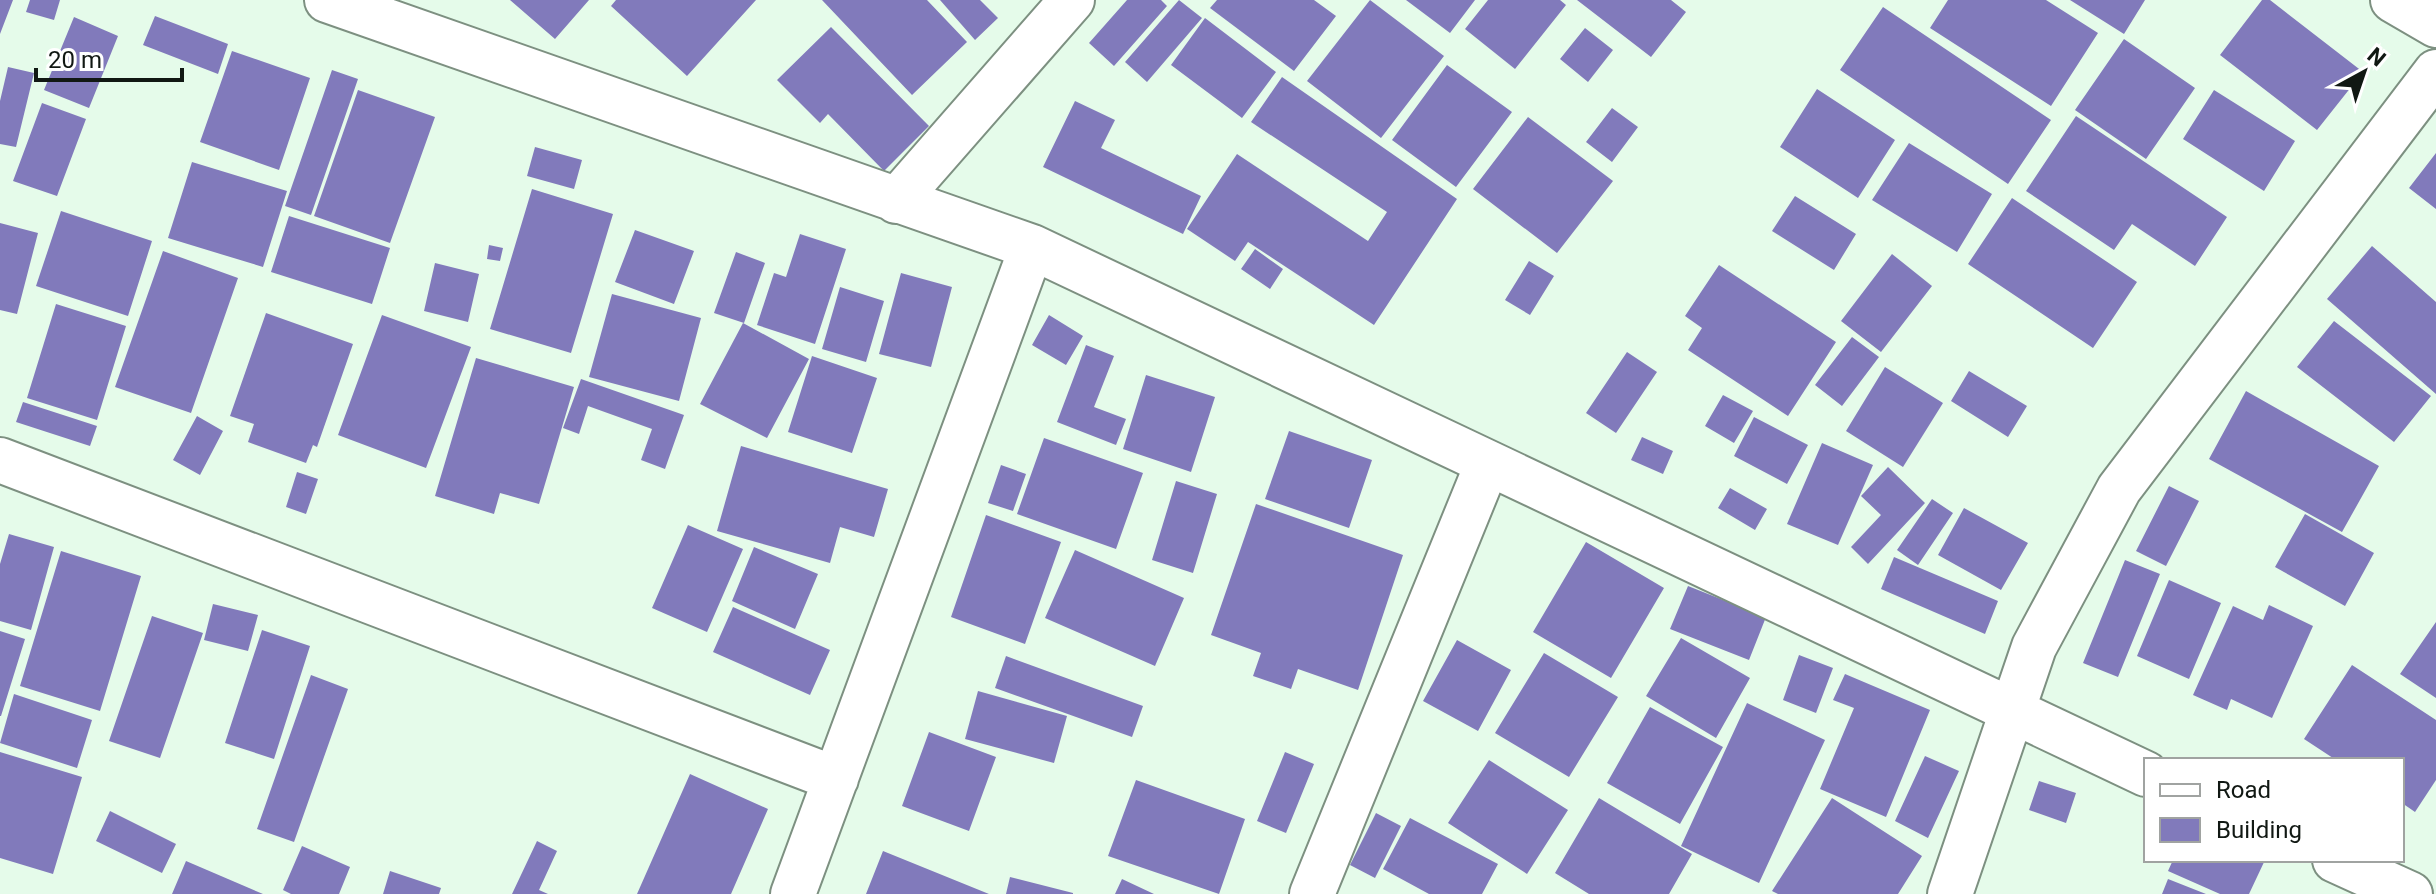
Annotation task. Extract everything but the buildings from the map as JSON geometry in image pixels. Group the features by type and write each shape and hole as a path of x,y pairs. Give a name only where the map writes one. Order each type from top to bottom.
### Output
{"street":[{"path":"327,0 1032,247 1487,465 2144,773"},
{"path":"896,201 1072,0"},
{"path":"2393,0 2436,25"},
{"path":"1950,894 2034,647 2119,489 2436,72"},
{"path":"793,894 1032,247"},
{"path":"0,460 836,779"},
{"path":"1312,894 1487,465"},
{"path":"2339,862 2410,894"}]}
